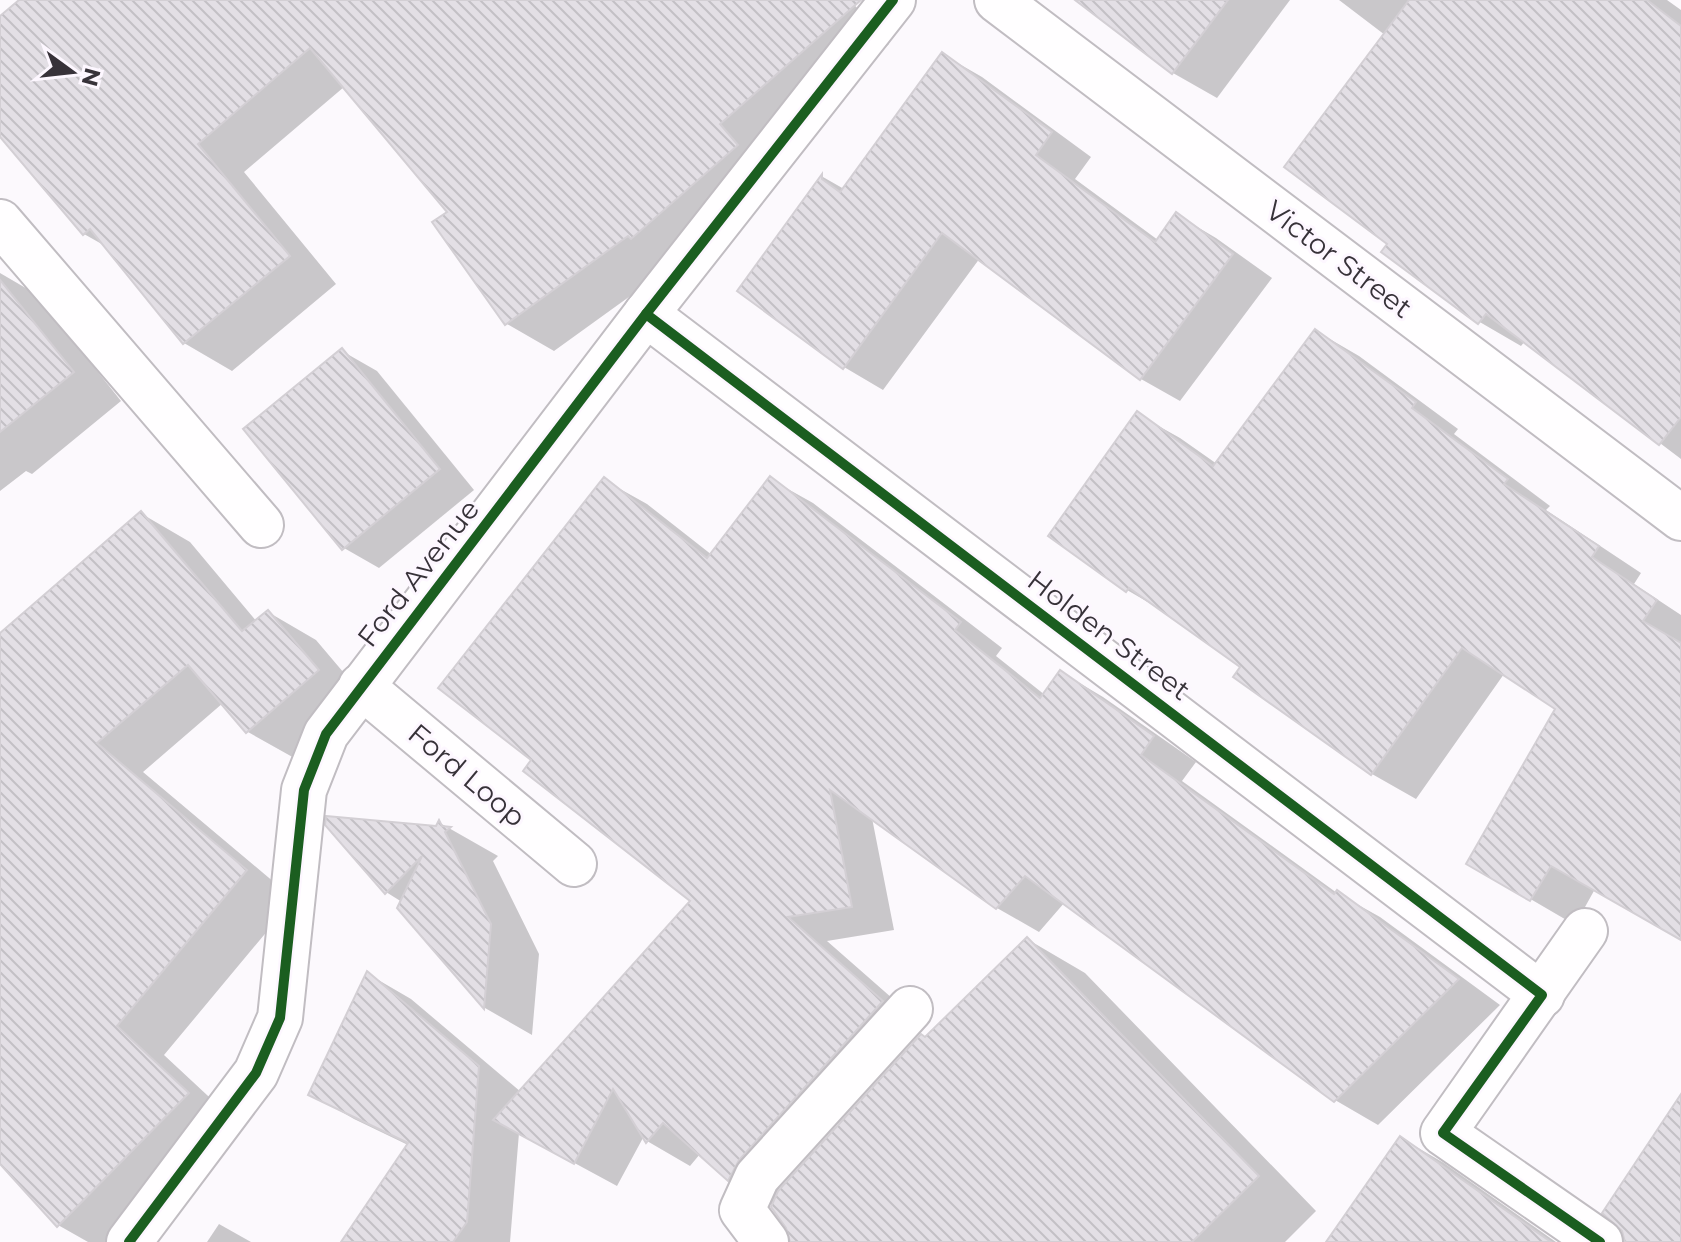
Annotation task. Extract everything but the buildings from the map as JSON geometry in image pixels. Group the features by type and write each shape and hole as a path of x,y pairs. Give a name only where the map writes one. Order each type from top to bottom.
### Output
{"street":[{"name":"Ford Avenue","path":"129,1242 256,1073 280,1018 304,790 326,734 646,314 893,0"},
{"name":"Victor Street","path":"997,0 1681,518"},
{"path":"0,222 261,525"},
{"name":"Holden Street","path":"646,314 1542,995"},
{"name":"Ford Loop","path":"361,686 574,864"},
{"path":"1585,931 1443,1133 1600,1242"},
{"path":"766,1242 742,1210 757,1177 910,1009"}],"cycle path":[{"path":"129,1242 256,1073 280,1018 304,790 326,734 646,314 893,0"},
{"path":"646,314 1542,995 1443,1133 1600,1242"}]}
